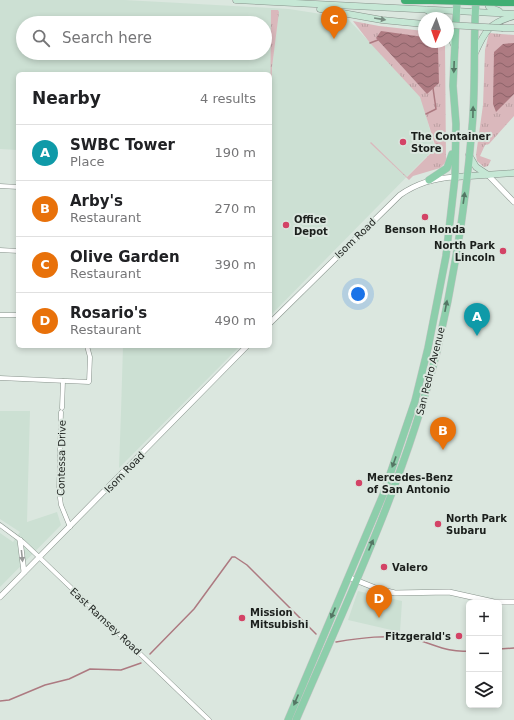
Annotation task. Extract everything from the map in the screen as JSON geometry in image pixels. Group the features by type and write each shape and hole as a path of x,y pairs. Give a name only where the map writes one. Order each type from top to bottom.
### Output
{"highway":[{"path":"405,0 514,2"}],"main road":[{"path":"236,0 514,14"},
{"path":"427,10 441,7 447,0"},
{"name":"San Pedro Avenue","path":"288,720 383,495 404,437 430,342 446,256 455,177 453,86 457,0"},
{"name":"San Pedro Avenue","path":"296,720 399,476 422,407 438,344 467,176 473,126 476,0"},
{"path":"487,0 489,7 494,10 514,14"},
{"path":"293,4 382,20 418,23"},
{"path":"474,55 488,29 514,14"},
{"path":"454,25 514,28"},
{"path":"428,180 446,168 455,149"},
{"path":"469,155 476,167 488,175"},
{"path":"455,177 514,173"},
{"path":"432,328 441,330"},
{"path":"430,342 438,344"},
{"path":"305,680 312,683"}],"street":[{"path":"488,175 514,202"},
{"name":"Isom Road","path":"272,321 400,195 410,188 428,180 455,177"},
{"path":"0,186 16,187"},
{"path":"0,250 16,251"},
{"path":"0,314 16,315"},
{"path":"0,378 89,382 90,357 88,348"},
{"name":"Isom Road","path":"0,597 245,348"},
{"name":"Contessa Drive","path":"63,381 59,491 61,505 70,527"},
{"name":"East Ramsey Road","path":"0,525 39,557 209,720"},
{"path":"20,540 24,572"},
{"path":"348,577 395,593 449,592 494,602 514,602"}],"shaded area":[{"path":"0,0 124,0 289,9 347,18 421,97 435,148 272,314 272,72 16,72 16,150 0,149"},
{"path":"123,348 238,348 119,468"},
{"path":"0,411 30,411 27,522 57,512 61,525 0,587 0,533 13,542 20,532 0,519"},
{"path":"358,591 402,601 400,632 348,620"}],"green space":[{"path":"271,10 278,10 272,72 270,72 271,60 272,60"},
{"path":"353,21 379,26 418,30 418,48 445,48 446,162 440,168 413,176 409,180 370,143 371,142 407,177 436,148 420,97 370,43"},
{"path":"489,33 514,35 514,116 489,144 485,145 480,156 491,160 488,166 484,167 477,161 476,155 483,105 485,50"}],"water":[{"path":"381,31 418,36 418,48 438,48 439,83 427,94 376,38"},
{"path":"514,43 514,94 496,112 493,104 494,52 503,44"}],"waterway":[{"path":"370,43 378,40"},
{"path":"426,114 436,109 433,88"},
{"path":"150,654 194,609 232,557 235,557 247,565 316,634"},
{"path":"336,642 364,638 394,637 413,639 453,651 466,651"},
{"path":"502,649 514,648"},
{"path":"0,701 9,700 45,685 69,679 90,669 121,670 141,663"}],"place":[{"name":"Olive Garden","path":"334,39"},
{"name":"The Container Store","path":"403,142"},
{"name":"Benson Honda","path":"425,217"},
{"name":"Office Depot","path":"286,225"},
{"name":"North Park Lincoln","path":"503,251"},
{"name":"SWBC Tower","path":"477,336"},
{"name":"Arby's","path":"443,450"},
{"name":"Mercedes-Benz of San Antonio","path":"359,483"},
{"name":"North Park Subaru","path":"438,524"},
{"name":"Valero","path":"384,567"},
{"name":"Mission Mitsubishi","path":"242,618"},
{"name":"Rosario's","path":"379,618"},
{"name":"Fitzgerald's","path":"459,636"}]}
